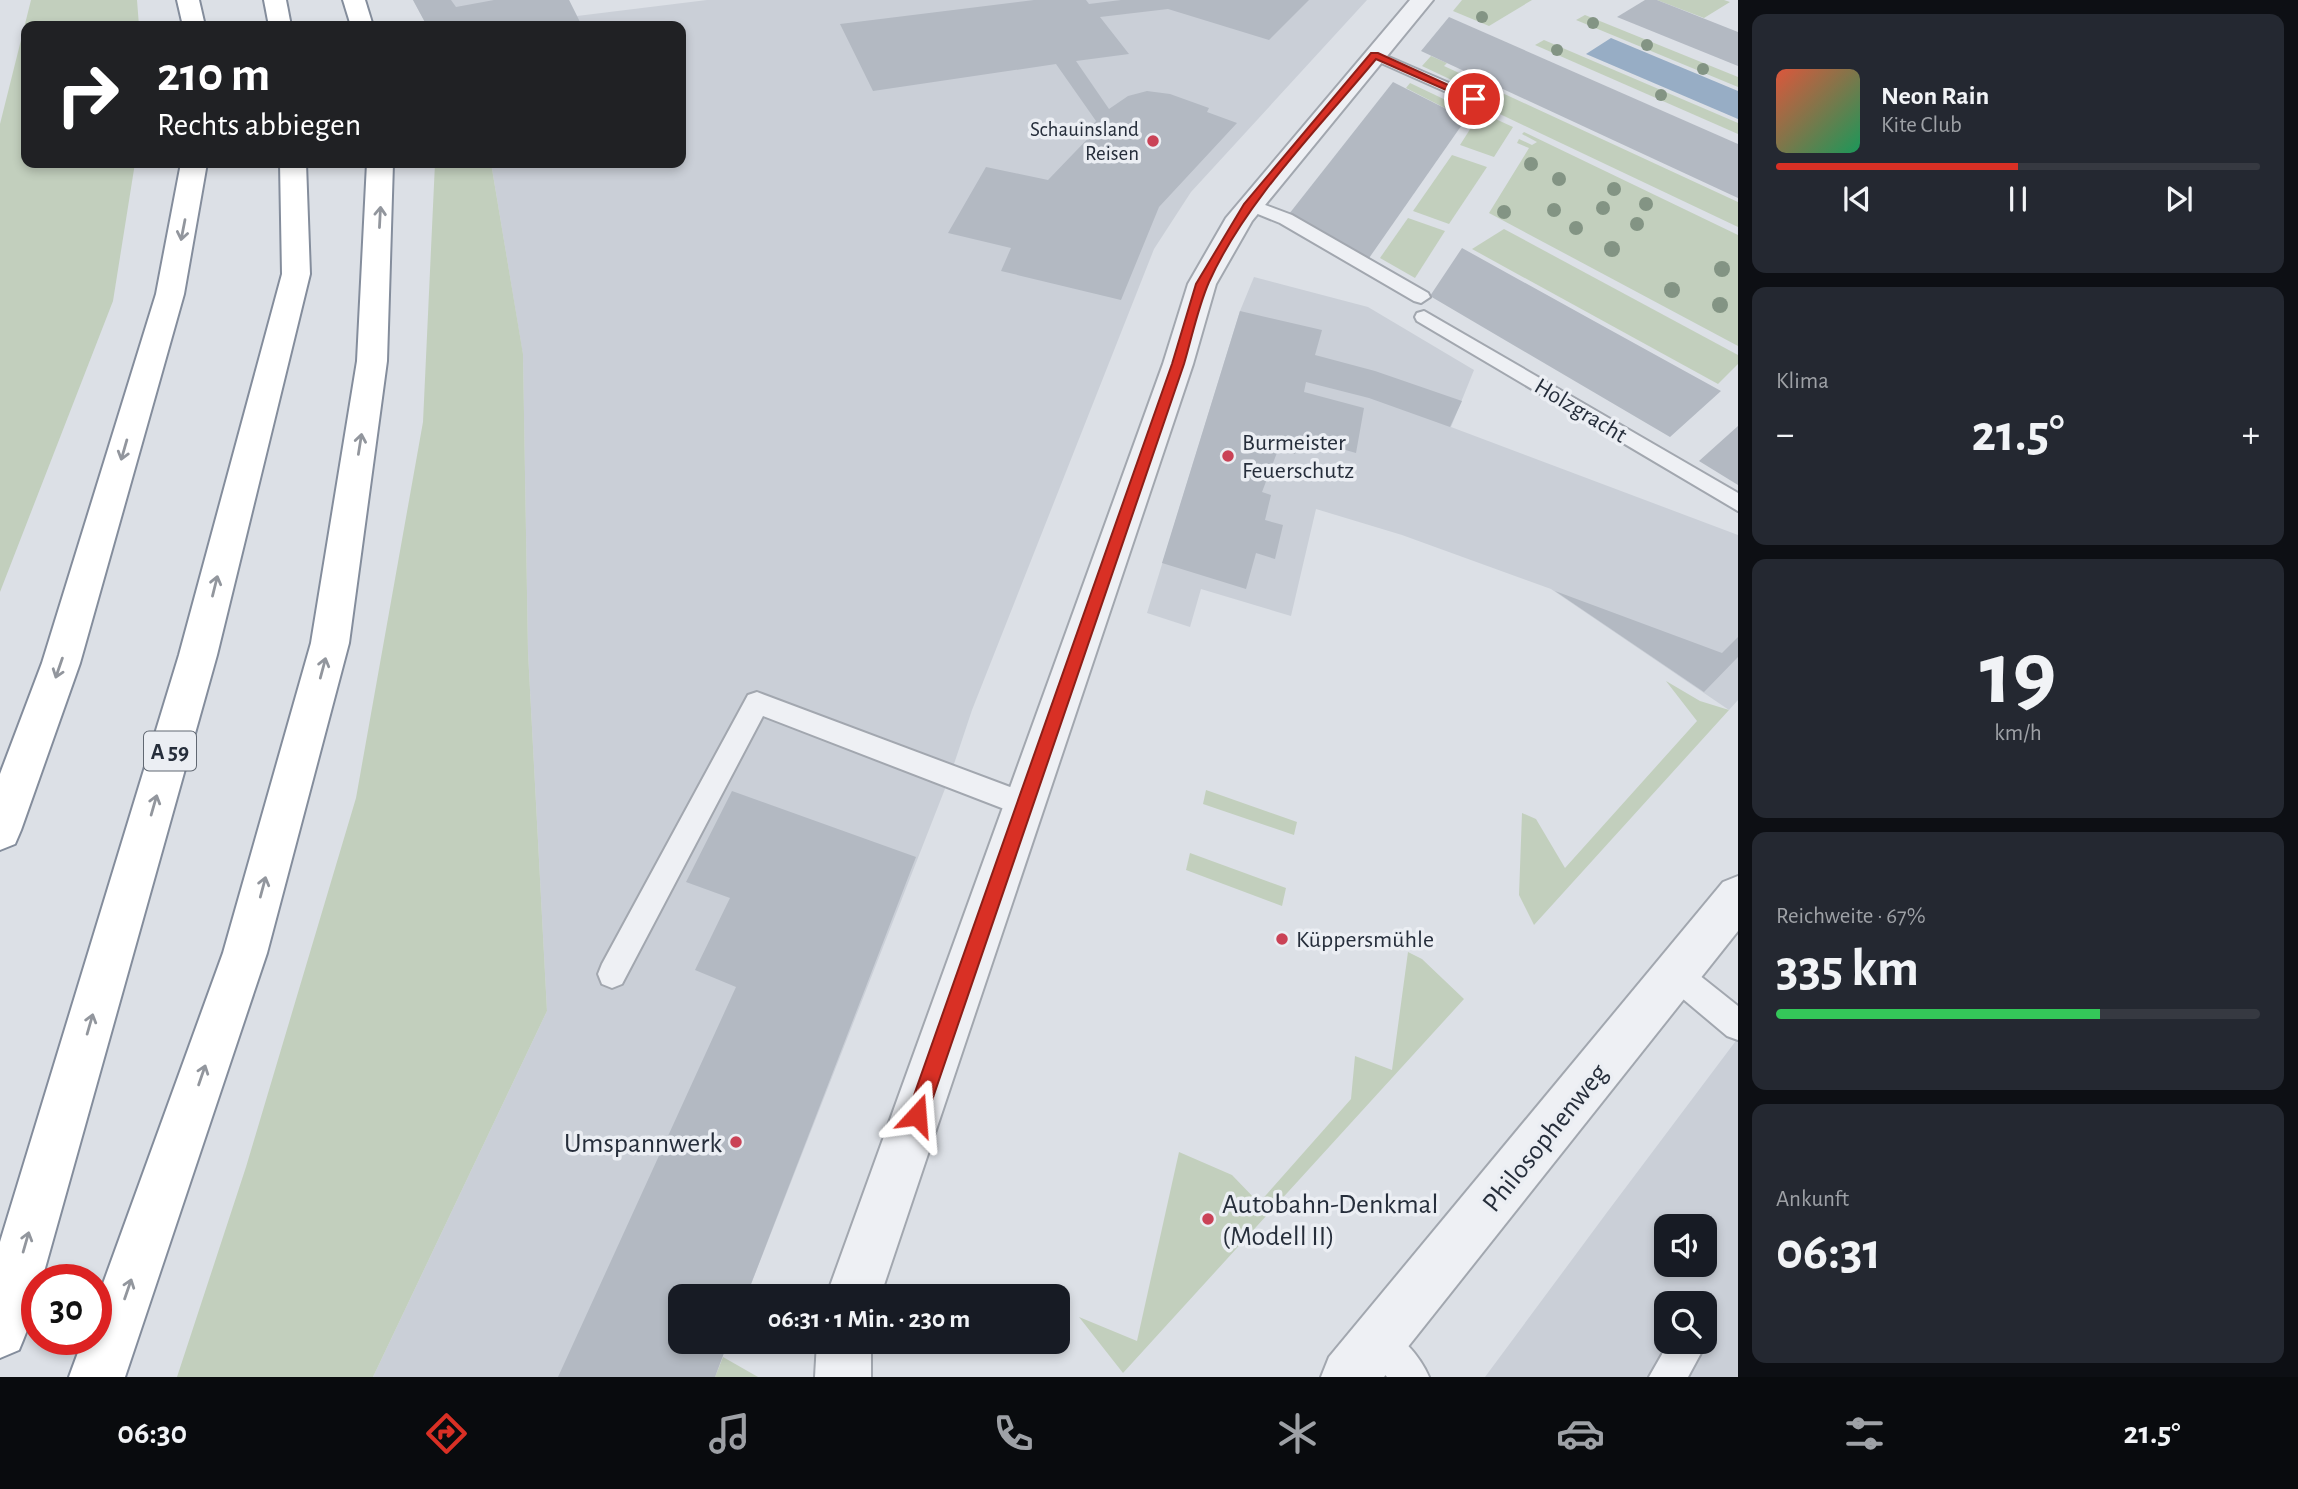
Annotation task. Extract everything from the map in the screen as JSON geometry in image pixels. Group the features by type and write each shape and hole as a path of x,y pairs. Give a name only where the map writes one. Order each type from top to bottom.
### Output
{"highway":[{"path":"188,0 193,21"},
{"path":"275,0 280,21"},
{"path":"354,0 360,21"},
{"path":"0,830 61,663 170,294 193,168"},
{"name":"A 59","path":"0,1331 198,655 296,274 293,168"},
{"path":"97,1377 245,953 330,643 372,361 380,168"}],"street":[{"path":"858,1284 1178,364 1202,284 1249,204 1375,55 1429,4"},
{"name":"Philosophenweg","path":"1364,1359 1738,897"},
{"path":"843,1377 844,1354"}],"lane":[{"path":"1375,55 1474,99"},
{"name":"Holzgracht","path":"1249,204 1286,219 1422,307 1711,479 1738,503"},
{"path":"612,974 757,703 1025,805"},
{"path":"1674,973 1738,1025"},
{"path":"1667,1377 1682,1354"},
{"path":"1364,1359 1411,1377"}],"shaded area":[{"path":"413,0 569,0 577,16 707,0 1367,0 1191,192 1154,249 972,710 950,776 751,1284 668,1284 668,1354 724,1354 715,1377 373,1377 547,1011 528,652 523,355 492,168 686,168 686,21 424,21"},
{"path":"1254,277 1368,307 1474,370 1451,427 1738,535 1738,700 1729,710 1551,589 1402,535 1316,509 1291,616 1201,589 1190,627 1147,613 1240,311"},
{"path":"1738,1038 1738,1377 1485,1377 1608,1211"}],"green space":[{"path":"31,0 137,0 139,21 26,21"},
{"path":"1462,0 1532,0 1489,26 1453,11"},
{"path":"1657,0 1724,0 1730,2 1704,18"},
{"path":"1585,15 1738,77 1738,87 1576,20"},
{"path":"21,40 21,168 134,168 113,301 0,592 0,124"},
{"path":"1544,40 1738,123 1738,134 1535,45"},
{"path":"1431,56 1447,63 1444,66 1738,202 1738,227 1483,106 1492,99 1422,66"},
{"path":"1410,83 1473,113 1478,111 1513,127 1494,157 1460,145 1474,123 1406,88"},
{"path":"1524,132 1738,235 1738,346 1489,213 1529,148 1517,143 1519,139 1532,145 1537,142 1522,134"},
{"path":"1452,155 1487,167 1449,224 1413,211"},
{"path":"435,168 492,168 523,354 528,652 547,1011 373,1377 177,1377 246,1167 356,798 423,422"},
{"path":"1408,218 1445,231 1415,278 1380,258"},
{"path":"1504,229 1738,355 1738,364 1718,384 1472,249"},
{"path":"1666,681 1700,701 1729,710 1534,925 1519,895 1522,813 1536,819 1565,868 1697,721"},
{"path":"1206,790 1297,822 1294,835 1203,804"},
{"path":"1190,853 1286,888 1282,906 1186,870"},
{"path":"1408,952 1422,959 1464,999 1123,1373 1079,1317 1137,1341 1179,1152 1232,1175 1259,1203 1351,1099 1355,1056 1392,1070"},
{"path":"723,1357 758,1377 715,1377"}],"water":[{"path":"1611,38 1738,91 1738,119 1586,54"}],"building":[{"path":"413,0 451,0 456,7 494,0 569,0 580,21 424,21"},
{"name":"Schauinsland Reisen","path":"1034,0 1086,0 1089,4 1121,0 1309,0 1269,40 1168,9 1100,17 1129,54 1076,61 1109,109 1128,96 1147,91 1170,94 1209,108 1207,112 1237,123 1159,207 1121,300 1001,271 1011,248 948,233 986,167 1048,180 1099,127 1093,125 1096,121 1056,64 873,91 840,24"},
{"path":"1645,0 1657,0 1738,32 1738,66 1617,17"},
{"path":"1449,17 1738,144 1738,198 1421,51"},
{"path":"1393,82 1466,119 1367,261 1289,214"},
{"path":"1462,248 1721,391 1670,437 1430,296"},
{"path":"1240,311 1322,330 1315,355 1375,371 1462,401 1450,427 1369,398 1306,382 1304,392 1364,408 1356,453 1300,437 1295,454 1278,450 1262,492 1271,495 1265,520 1283,525 1275,559 1256,553 1246,589 1162,563"},
{"path":"1738,426 1738,485 1699,461"},
{"path":"1555,591 1722,653 1738,637 1738,657 1704,692"},
{"name":"Umspannwerk","path":"732,791 916,857 751,1284 668,1284 668,1354 724,1354 715,1377 558,1377 736,987 695,970 730,898 686,882"}],"place":[{"name":"Schauinsland Reisen","path":"1153,141"},
{"name":"Burmeister Feuerschutz","path":"1228,456"},
{"name":"Küppersmühle","path":"1282,939"},
{"name":"Umspannwerk","path":"736,1142"},
{"name":"Autobahn-Denkmal (Modell II)","path":"1208,1219"}],"route":[{"path":"917,1115 1178,364 1202,284 1213,262 1249,204 1375,55 1474,99"}]}
